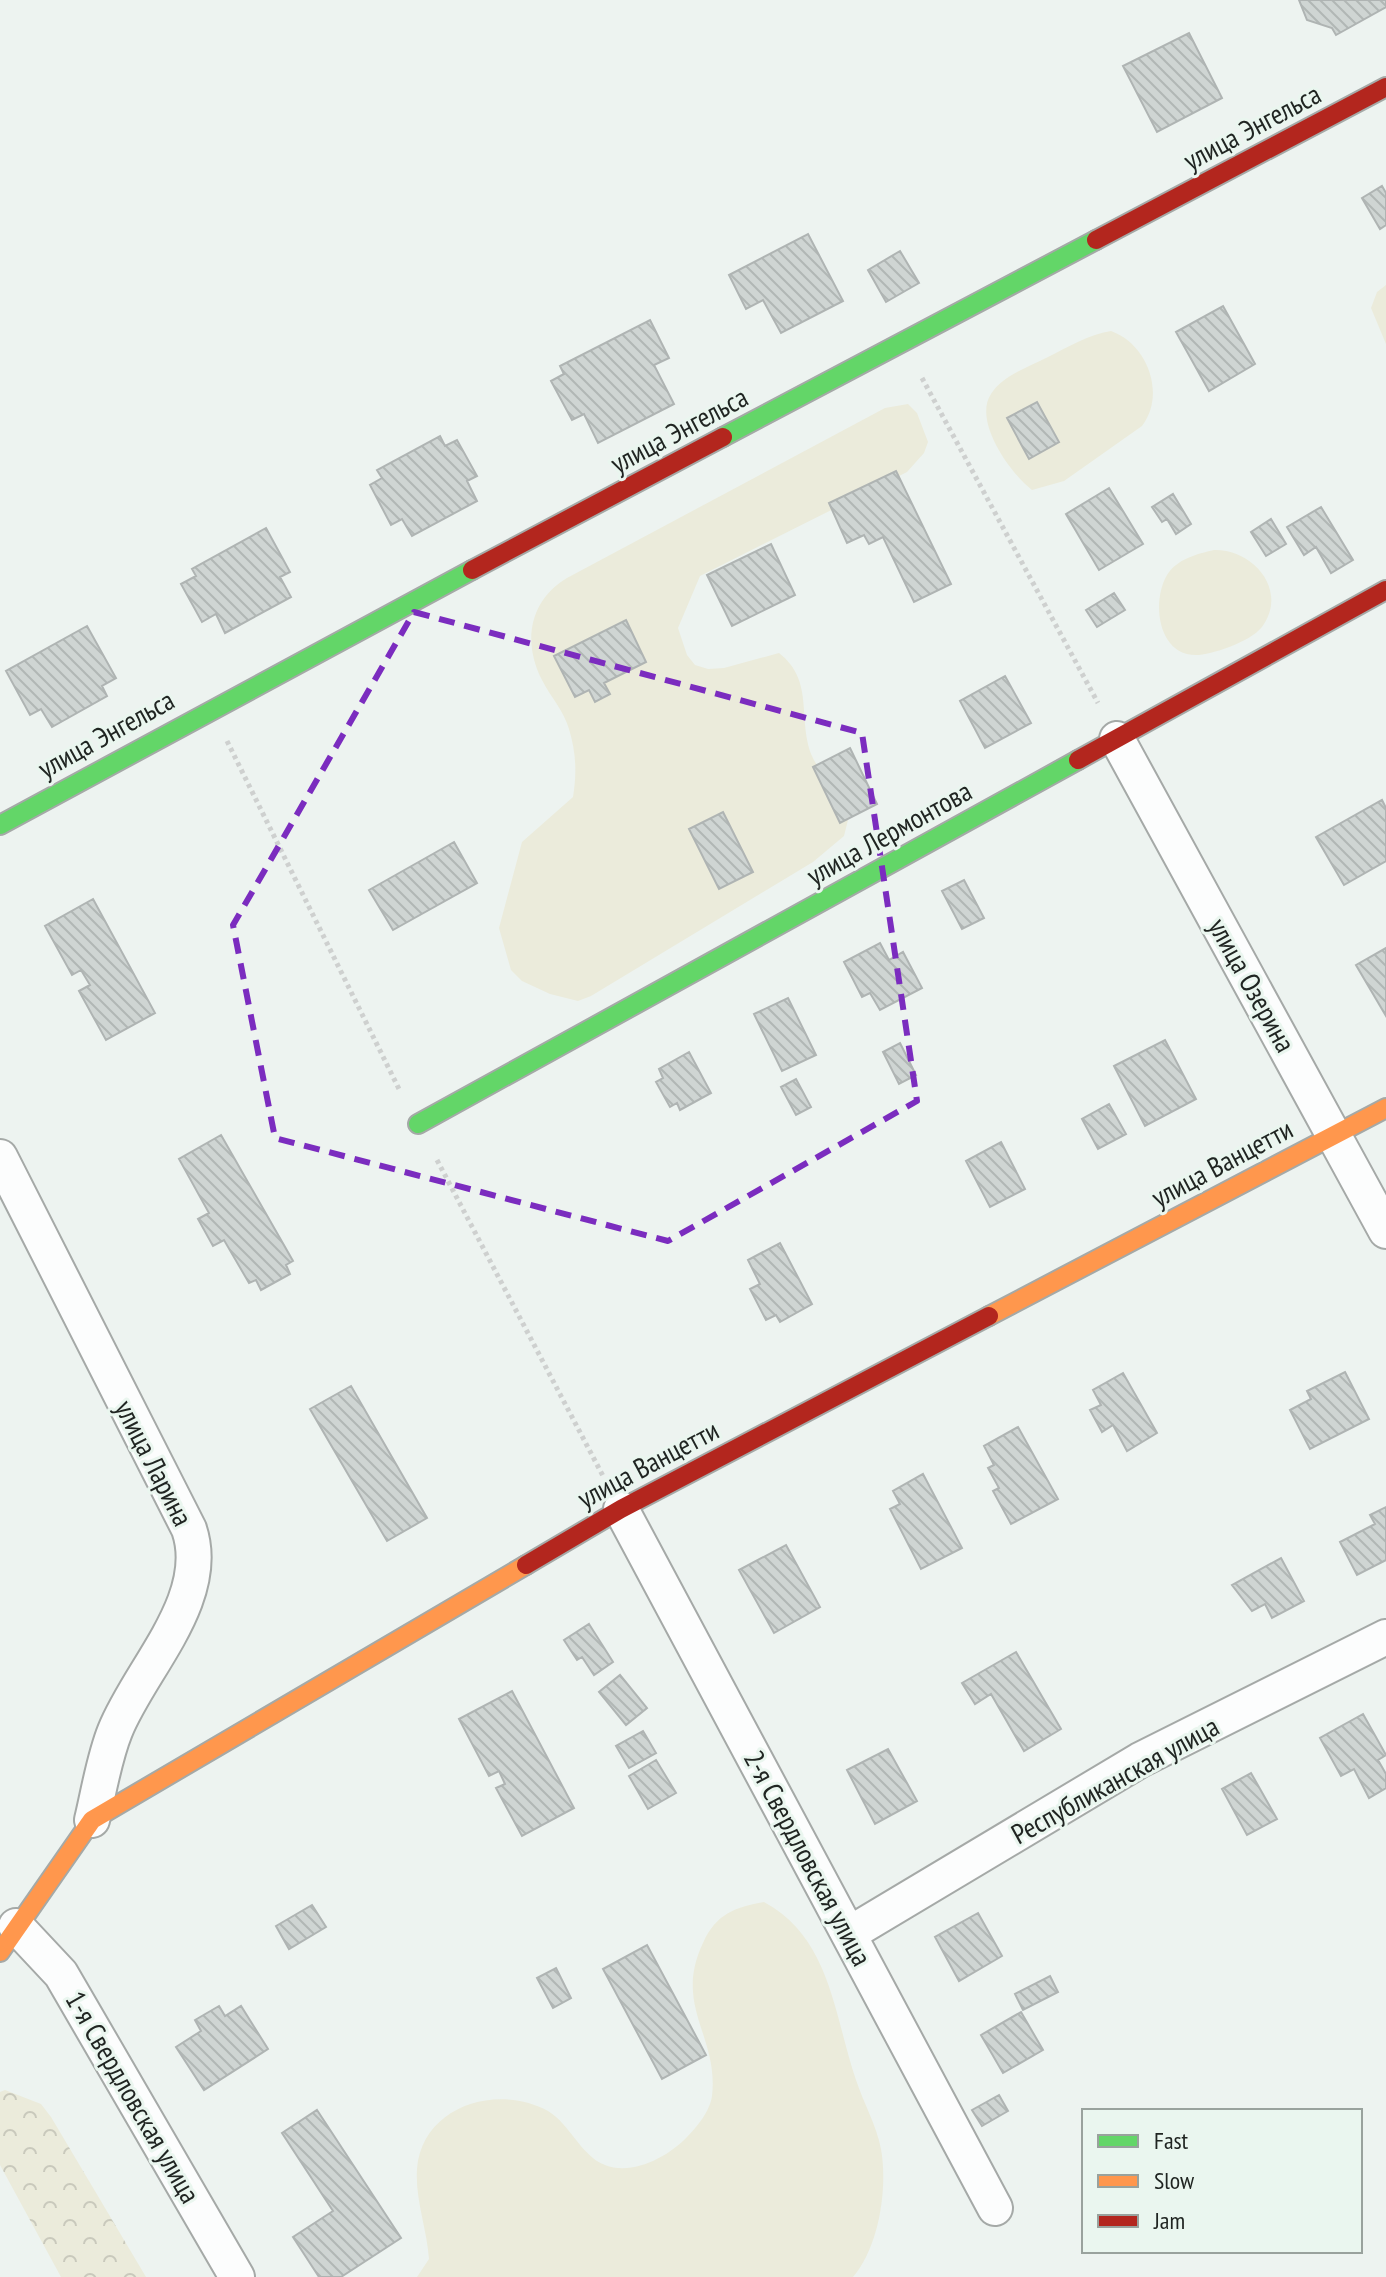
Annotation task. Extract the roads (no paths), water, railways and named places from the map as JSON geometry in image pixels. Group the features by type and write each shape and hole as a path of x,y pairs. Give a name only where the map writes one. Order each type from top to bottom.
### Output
{"street":[{"name":"улица Энгельса","path":"0,825 211,708 1386,87"},
{"name":"улица Лермонтова","path":"418,1124 1386,590"},
{"name":"улица Озерина","path":"1117,739 1386,1231"},
{"name":"улица Ванцетти","path":"8,1939 92,1820 621,1509 1386,1108"},
{"name":"улица Ларина","path":"0,1157 189,1529 196,1550 195,1573 158,1658 115,1730 92,1820"},
{"name":"2-я Свердловская улица","path":"621,1509 995,2208"},
{"name":"Республиканская улица","path":"849,1934 1140,1760 1386,1637"},
{"name":"1-я Свердловская улица","path":"8,1939 61,1974 237,2277"}]}
